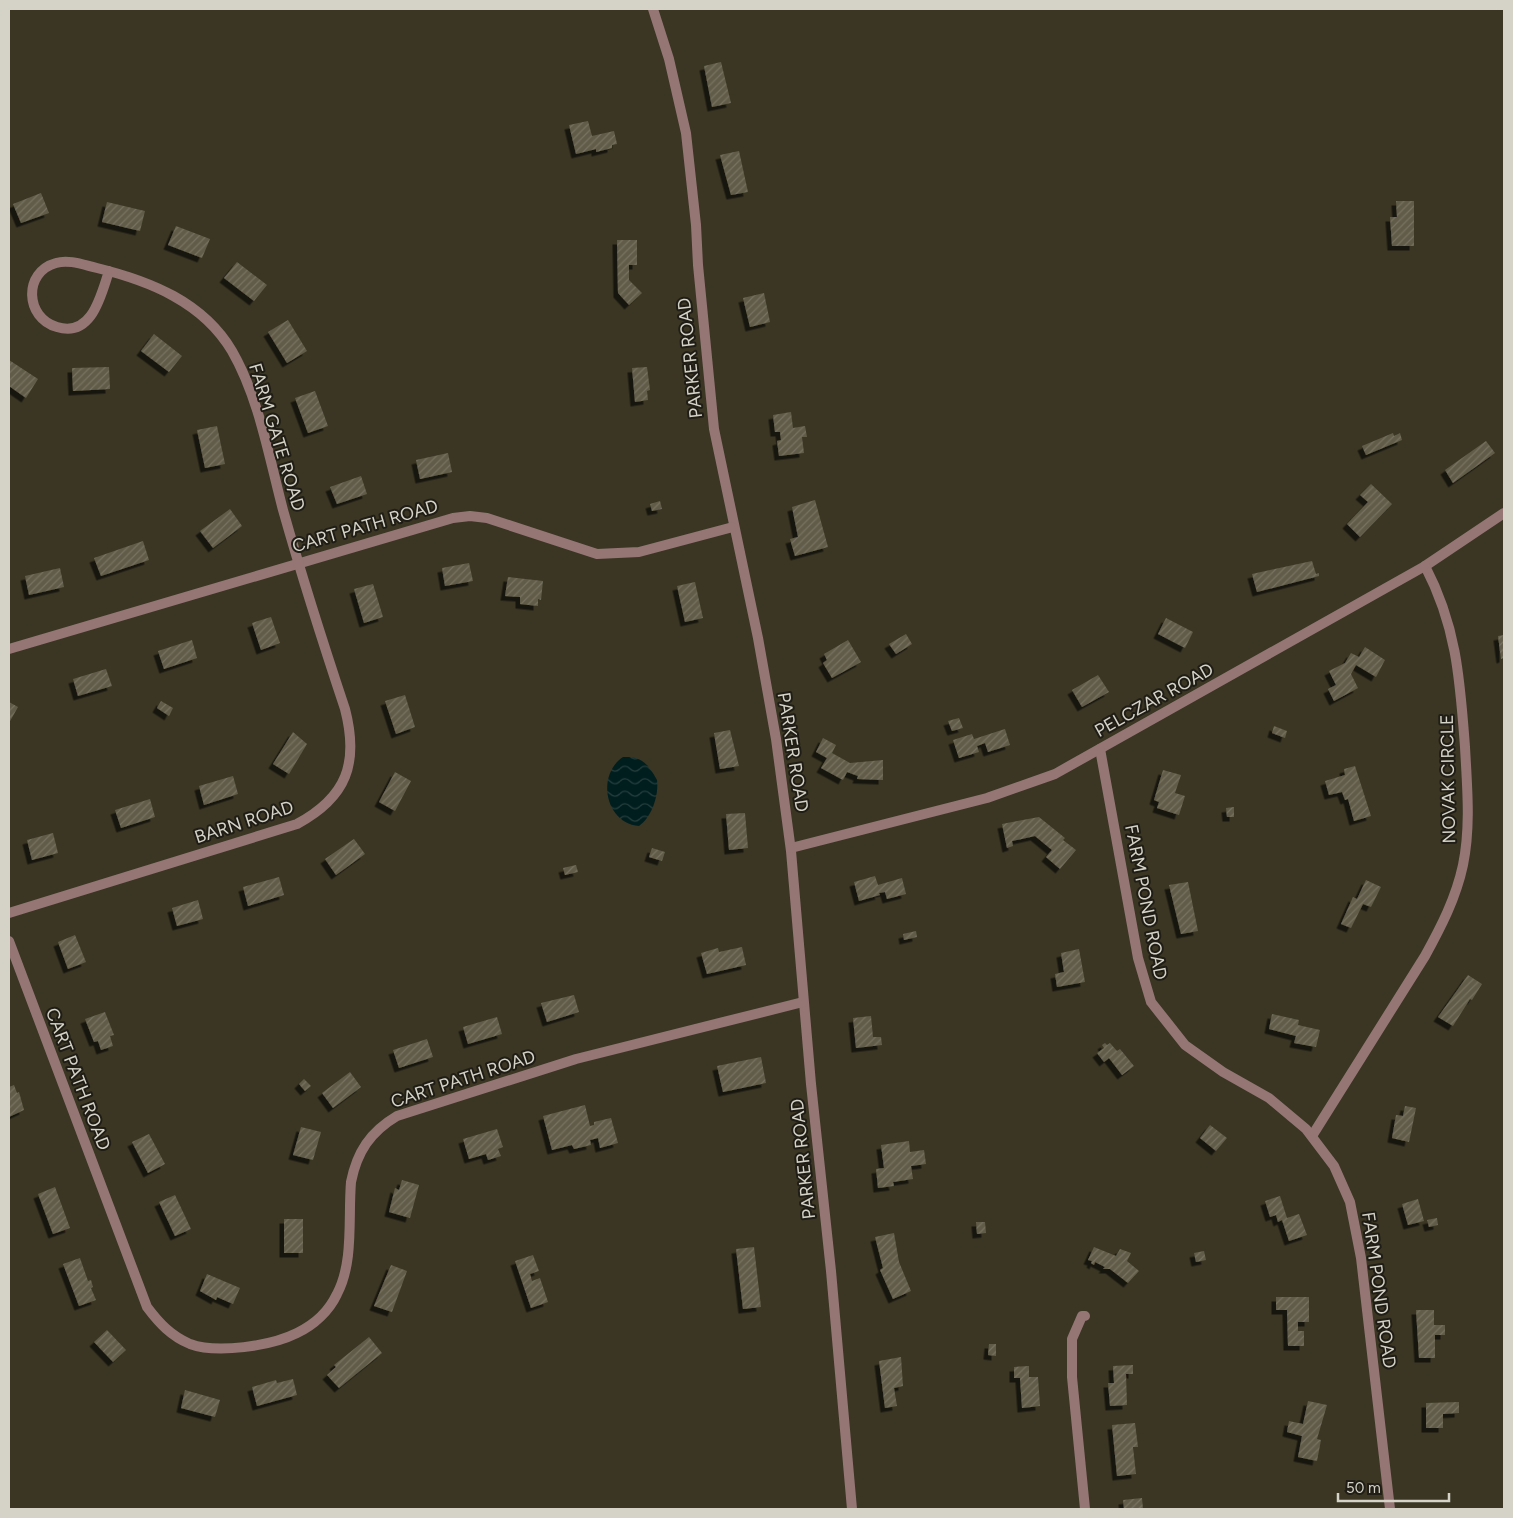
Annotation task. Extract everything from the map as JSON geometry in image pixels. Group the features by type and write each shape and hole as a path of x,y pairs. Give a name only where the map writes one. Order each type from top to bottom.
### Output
{"street":[{"name":"PARKER ROAD","path":"653,9 668,59 686,133 696,225 709,392 717,449 758,638 776,738 791,848 803,1002 831,1271 852,1509"},
{"name":"FARM GATE ROAD","path":"109,271 95,310 81,325 60,328 47,323 37,313 32,300 33,286 40,273 51,264 72,262 109,271 156,287 187,304 211,324 240,366 254,404 298,562"},
{"name":"PELCZAR ROAD","path":"791,848 988,798 1056,774 1425,566 1504,514"},
{"name":"CART PATH ROAD","path":"9,649 436,521 470,516 487,518 597,554 639,552 733,527"},
{"name":"BARN ROAD","path":"9,913 278,831 297,824 328,804 339,789 351,756 349,724 298,562"},
{"name":"NOVAK CIRCLE","path":"1312,1136 1438,934 1453,900 1463,865 1468,820 1464,713 1459,667 1449,622 1438,590 1425,566"},
{"name":"FARM POND ROAD","path":"1100,749 1138,958 1151,1002 1185,1045 1223,1072 1269,1098 1292,1114 1312,1136 1334,1166 1350,1202 1355,1221 1390,1509"},
{"name":"CART PATH ROAD","path":"9,941 147,1307 161,1325 177,1337 190,1344 216,1349 230,1350 297,1334 311,1325 330,1306 337,1295 346,1269 353,1169 358,1156 373,1133 396,1116 576,1059 803,1002"},
{"path":"1085,1316 1082,1316 1072,1339 1072,1377 1085,1509"}],"water":[{"path":"623,757 635,758 644,762 657,780 654,805 648,817 639,826 627,823 618,816 612,808 608,797 609,775"}],"building":[{"path":"721,62 731,103 712,107 704,66"},
{"path":"588,121 592,136 614,131 617,144 612,145 612,148 596,152 596,149 576,154 569,125"},
{"path":"739,151 748,192 731,195 720,155"},
{"path":"41,193 49,213 21,223 13,204"},
{"path":"1396,201 1414,201 1414,246 1392,246 1390,217 1397,217"},
{"path":"107,202 145,211 140,231 102,222"},
{"path":"176,226 210,239 202,258 168,245"},
{"path":"617,240 637,240 637,265 629,265 629,280 642,293 629,305 618,293"},
{"path":"237,262 267,285 254,301 224,278"},
{"path":"764,293 770,322 750,327 743,298"},
{"path":"288,320 307,351 287,363 268,332"},
{"path":"154,334 182,356 169,372 141,351"},
{"path":"9,360 38,379 26,398 9,386"},
{"path":"109,367 110,389 73,391 72,368"},
{"path":"647,367 650,390 647,391 648,400 635,402 632,368"},
{"path":"315,391 328,426 308,433 295,398"},
{"path":"791,412 793,428 805,426 807,437 802,437 804,453 779,456 777,441 781,440 780,432 775,432 773,415"},
{"path":"217,426 225,464 205,468 197,430"},
{"path":"1393,433 1394,436 1400,433 1402,440 1366,455 1362,446"},
{"path":"1486,441 1495,453 1453,483 1445,470"},
{"path":"448,453 452,472 420,479 416,460"},
{"path":"361,476 367,494 337,504 330,487"},
{"path":"1371,484 1392,504 1360,537 1347,524 1368,502 1360,495"},
{"path":"815,500 828,547 795,556 790,539 798,537 792,507"},
{"path":"660,501 662,509 652,511 650,504"},
{"path":"230,509 242,526 213,548 200,531"},
{"path":"143,541 149,560 101,576 94,558"},
{"path":"1312,561 1316,574 1319,573 1319,576 1257,592 1252,574"},
{"path":"469,563 473,581 445,586 442,568"},
{"path":"60,568 64,587 29,595 25,576"},
{"path":"508,577 543,581 541,600 538,599 538,606 520,604 520,597 505,596"},
{"path":"695,582 703,618 685,622 677,586"},
{"path":"373,584 383,617 364,623 354,589"},
{"path":"271,617 280,643 261,650 252,623"},
{"path":"1166,618 1193,632 1185,648 1158,634"},
{"path":"906,634 912,644 896,654 889,644"},
{"path":"1504,635 1504,658 1501,659 1498,636"},
{"path":"192,640 197,658 164,669 158,651"},
{"path":"848,640 861,662 832,678 823,663 827,660 824,654"},
{"path":"1365,647 1385,660 1376,677 1356,665 1351,674 1358,688 1334,701 1328,689 1336,685 1329,671 1345,663 1351,653 1359,657"},
{"path":"106,669 112,686 78,696 73,679"},
{"path":"1098,675 1109,692 1082,707 1072,690"},
{"path":"405,695 415,727 396,734 385,701"},
{"path":"161,701 173,708 169,716 157,708"},
{"path":"9,702 18,707 9,723"},
{"path":"959,718 963,728 952,731 948,721"},
{"path":"1274,726 1287,731 1285,738 1272,733"},
{"path":"1005,729 1010,745 988,752 985,743 977,746 979,752 959,758 953,740 972,734 974,739"},
{"path":"730,730 739,766 720,769 714,733"},
{"path":"293,732 307,744 289,774 273,764"},
{"path":"823,738 836,745 832,753 850,763 883,760 883,780 857,779 858,776 847,772 843,780 821,768 827,758 816,752"},
{"path":"1355,766 1371,816 1354,821 1348,799 1345,800 1342,792 1329,795 1325,781 1345,775 1344,769"},
{"path":"1163,770 1181,775 1175,793 1185,796 1179,815 1157,808 1159,802 1154,800"},
{"path":"395,772 411,781 395,811 379,802"},
{"path":"233,776 238,794 204,805 199,786"},
{"path":"150,799 155,817 121,828 115,810"},
{"path":"1234,807 1234,817 1227,817 1226,808"},
{"path":"745,813 748,848 729,850 726,814"},
{"path":"1039,817 1065,838 1063,840 1076,850 1060,869 1046,857 1052,850 1035,836 1012,841 1013,846 1007,848 1002,824"},
{"path":"53,833 58,853 32,860 27,840"},
{"path":"354,839 365,854 336,875 325,859"},
{"path":"652,848 665,852 662,861 649,857"},
{"path":"576,865 578,872 565,875 563,868"},
{"path":"875,876 878,885 902,878 906,894 887,899 885,892 859,901 854,882"},
{"path":"279,877 284,895 248,906 243,887"},
{"path":"1366,880 1381,887 1371,907 1363,904 1351,928 1341,924 1353,897 1357,899"},
{"path":"1188,882 1198,931 1181,934 1169,885"},
{"path":"198,900 203,919 177,926 172,908"},
{"path":"916,931 917,937 904,940 903,934"},
{"path":"75,935 86,962 68,969 58,942"},
{"path":"742,947 746,965 707,974 701,953 718,948 719,952"},
{"path":"1079,949 1085,982 1057,987 1055,974 1064,972 1061,953"},
{"path":"1468,975 1482,984 1453,1026 1438,1017"},
{"path":"574,995 579,1012 547,1022 541,1003"},
{"path":"105,1012 114,1035 110,1036 113,1046 101,1050 98,1041 94,1042 85,1019"},
{"path":"1272,1014 1299,1020 1298,1025 1320,1030 1316,1047 1294,1043 1296,1036 1269,1029"},
{"path":"871,1016 873,1037 881,1037 882,1045 856,1048 853,1018"},
{"path":"497,1017 502,1034 468,1044 463,1027"},
{"path":"427,1039 433,1057 399,1068 393,1050"},
{"path":"1105,1043 1107,1045 1110,1043 1117,1051 1120,1049 1134,1066 1122,1075 1109,1058 1104,1062 1097,1053 1104,1048 1102,1045"},
{"path":"761,1057 766,1083 723,1092 717,1066"},
{"path":"350,1072 361,1087 333,1108 322,1093"},
{"path":"304,1079 311,1086 305,1091 299,1084"},
{"path":"14,1085 17,1093 19,1092 24,1110 9,1117 9,1087"},
{"path":"585,1105 590,1126 594,1125 594,1122 611,1118 618,1143 600,1148 598,1138 590,1140 591,1145 574,1149 572,1145 552,1150 543,1116"},
{"path":"1405,1106 1416,1108 1409,1142 1392,1138 1396,1115 1403,1116"},
{"path":"1210,1125 1227,1138 1216,1151 1200,1138"},
{"path":"301,1127 321,1132 313,1160 293,1155"},
{"path":"497,1129 503,1147 498,1149 501,1156 488,1160 486,1154 469,1159 463,1139"},
{"path":"149,1134 165,1164 148,1173 132,1142"},
{"path":"909,1141 910,1152 924,1150 926,1164 911,1166 913,1179 893,1182 894,1186 878,1188 876,1169 884,1168 881,1145"},
{"path":"402,1180 419,1185 410,1218 389,1212 395,1188 399,1190"},
{"path":"55,1187 70,1228 53,1234 38,1194"},
{"path":"175,1195 191,1229 175,1236 159,1202"},
{"path":"1280,1196 1287,1218 1299,1214 1307,1235 1289,1241 1282,1220 1278,1222 1276,1215 1270,1217 1265,1201"},
{"path":"1418,1199 1424,1221 1408,1225 1402,1204"},
{"path":"1437,1218 1438,1225 1429,1227 1427,1220"},
{"path":"284,1219 303,1219 303,1253 284,1253"},
{"path":"976,1222 985,1222 986,1233 977,1234"},
{"path":"894,1233 899,1262 911,1291 893,1299 880,1270 883,1268 875,1237"},
{"path":"754,1247 761,1307 743,1309 736,1249"},
{"path":"1094,1247 1116,1256 1120,1249 1131,1253 1127,1261 1139,1271 1128,1283 1110,1269 1103,1269 1105,1267 1095,1262 1094,1265 1091,1263 1092,1261 1088,1260"},
{"path":"1204,1251 1206,1260 1196,1262 1194,1253"},
{"path":"533,1255 539,1271 530,1274 532,1281 540,1278 548,1302 531,1308 515,1261"},
{"path":"80,1258 88,1281 91,1280 93,1287 91,1288 96,1300 79,1306 63,1264"},
{"path":"391,1265 407,1271 392,1312 374,1306"},
{"path":"207,1274 240,1288 233,1304 217,1297 216,1300 200,1291"},
{"path":"1276,1297 1309,1297 1309,1322 1298,1322 1298,1331 1304,1331 1304,1346 1288,1346 1287,1310 1276,1310"},
{"path":"1416,1310 1434,1310 1434,1325 1445,1325 1445,1335 1435,1335 1435,1358 1419,1358"},
{"path":"107,1330 126,1350 113,1362 94,1342"},
{"path":"369,1337 382,1353 339,1388 327,1375 336,1367 334,1365"},
{"path":"989,1344 996,1344 996,1356 988,1355"},
{"path":"901,1357 903,1386 894,1388 897,1406 885,1408 879,1361"},
{"path":"1133,1365 1133,1374 1126,1374 1127,1405 1110,1406 1108,1383 1114,1383 1113,1366"},
{"path":"1029,1366 1029,1377 1038,1377 1040,1406 1022,1408 1020,1378 1014,1378 1014,1367"},
{"path":"293,1379 297,1395 257,1406 252,1387 276,1380 277,1383"},
{"path":"185,1390 220,1400 215,1417 181,1408"},
{"path":"1308,1401 1327,1405 1317,1439 1321,1440 1317,1461 1298,1457 1302,1436 1287,1432 1289,1421 1303,1424"},
{"path":"1459,1402 1459,1413 1443,1414 1443,1428 1426,1428 1426,1403"},
{"path":"1135,1423 1138,1447 1133,1447 1136,1474 1117,1476 1112,1425"},
{"path":"1142,1498 1143,1509 1124,1509 1123,1500"}]}
